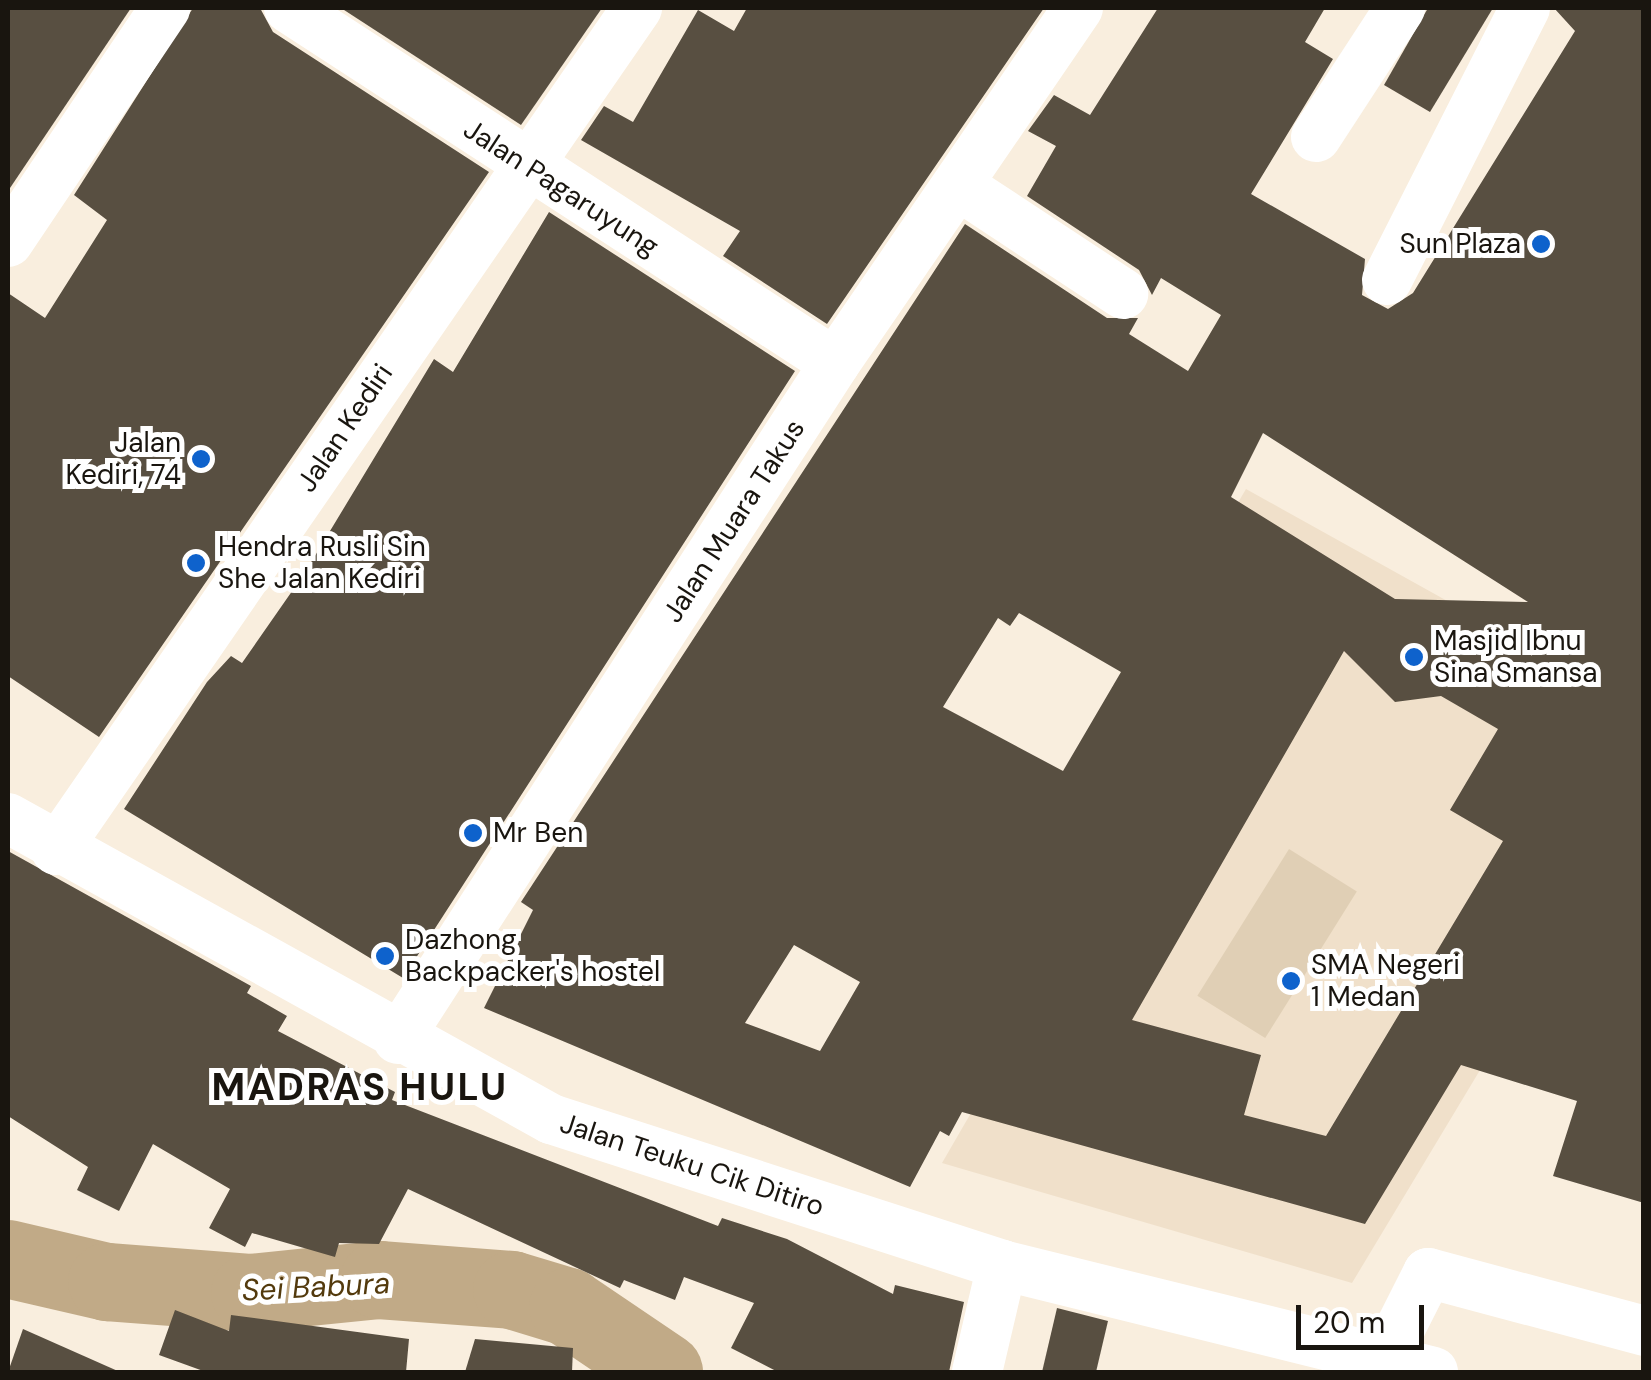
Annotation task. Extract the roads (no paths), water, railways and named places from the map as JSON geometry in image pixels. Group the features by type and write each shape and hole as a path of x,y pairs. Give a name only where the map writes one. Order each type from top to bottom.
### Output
{"street":[{"path":"8,242 165,8"},
{"name":"Jalan Pagaruyung","path":"289,8 524,166 835,363"},
{"name":"Jalan Kediri","path":"56,850 524,166 637,8"},
{"name":"Jalan Muara Takus","path":"398,1040 835,363 1078,8"},
{"path":"1316,138 1400,8"},
{"path":"1388,280 1525,8"},
{"path":"958,184 1124,294"},
{"name":"Jalan Teuku Cik Ditiro","path":"8,818 56,850 398,1040 551,1119 1002,1265 1380,1365 1433,1372"},
{"path":"976,1372 1002,1265"},
{"path":"1380,1365 1428,1273 1644,1331"}],"waterway":[{"name":"Sei Babura","path":"8,1259 107,1282 250,1293 379,1280 512,1290 568,1307 664,1372"}],"place":[{"name":"Sun Plaza","path":"1541,244"},
{"name":"Jalan Kediri, 74","path":"201,459"},
{"name":"Hendra Rusli Sin She Jalan Kediri","path":"196,563"},
{"name":"Masjid Ibnu Sina Smansa","path":"1414,657"},
{"name":"Mr Ben","path":"473,833"},
{"name":"Dazhong Backpacker's hostel","path":"385,956"},
{"name":"SMA Negeri 1 Medan","path":"1291,981"}],"district":[{"name":"MADRAS HULU","path":"360,1088"}]}
